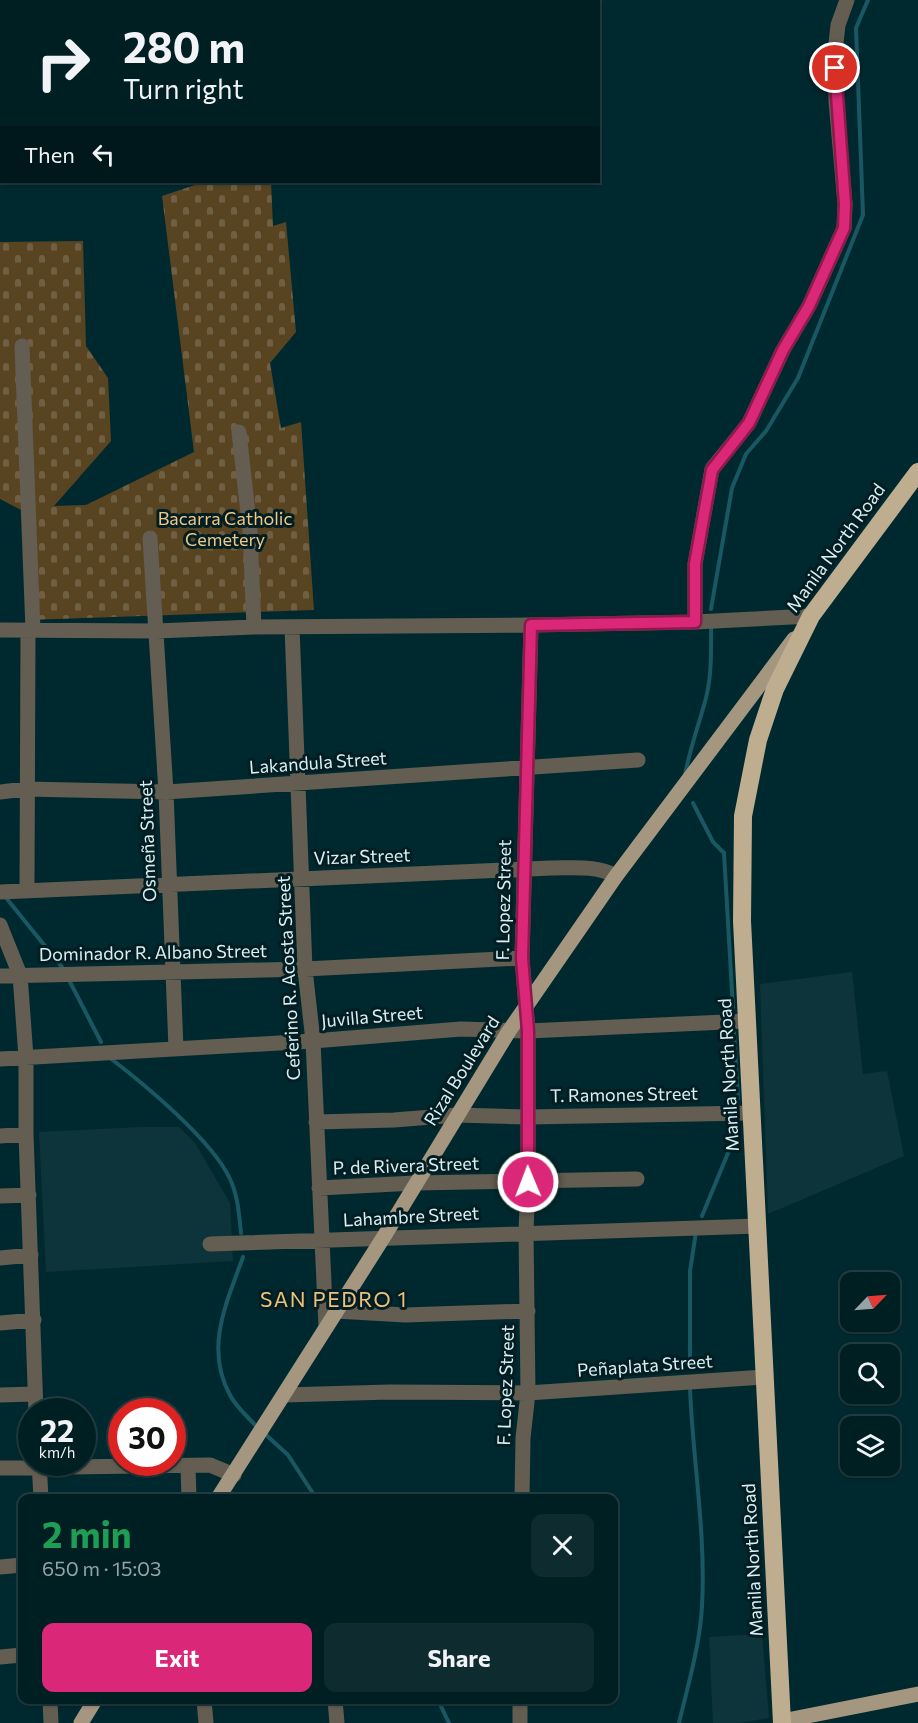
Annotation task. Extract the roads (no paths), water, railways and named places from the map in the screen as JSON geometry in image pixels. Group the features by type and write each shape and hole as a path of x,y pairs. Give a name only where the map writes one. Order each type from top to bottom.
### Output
{"highway":[{"name":"Manila North Road","path":"778,1722 765,1377 742,921 743,816 758,740 775,689 809,619 918,472"}],"main road":[{"name":"Rizal Boulevard","path":"221,1494 383,1238 509,1031 616,876 809,619"},
{"path":"778,1722 918,1694"},
{"path":"81,1723 93,1704"}],"street":[{"path":"695,622 695,564 712,470 749,423 783,350 809,306 844,228 845,204 836,101 835,52 838,25 847,0"},
{"path":"22,346 30,630 25,789 27,890"},
{"path":"239,432 250,531 254,627"},
{"name":"Osmeña Street","path":"150,538 166,792 176,1049"},
{"path":"0,630 156,631 254,627 531,625 809,619"},
{"name":"F. Lopez Street","path":"522,1494 523,1438 528,1393 526,1232 528,1031 522,958 525,768 531,625"},
{"name":"Ceferino R. Acosta Street","path":"292,627 304,879 305,969 313,1041 326,1327"},
{"name":"Lakandula Street","path":"0,792 25,789 166,792 638,760"},
{"name":"Vizar Street","path":"0,892 581,868 608,872 616,876"},
{"path":"0,926 20,975 26,1057 26,1134 35,1398"},
{"name":"Dominador R. Albano Street","path":"0,976 305,969 522,958"},
{"name":"Juvilla Street","path":"0,1059 313,1041 461,1029 528,1031 747,1021"},
{"name":"T. Ramones Street","path":"316,1122 394,1120 457,1115 527,1117 752,1113"},
{"path":"0,1136 26,1134"},
{"name":"P. de Rivera Street","path":"320,1188 415,1183 637,1179"},
{"path":"0,1196 29,1195"},
{"name":"Lahambre Street","path":"210,1244 758,1226"},
{"path":"0,1258 31,1255"},
{"path":"336,1311 405,1315 528,1311"},
{"path":"0,1323 34,1320"},
{"name":"Peñaplata Street","path":"281,1400 390,1392 528,1393 765,1377"},
{"path":"0,1395 35,1394"},
{"path":"96,1465 217,1466 234,1475"},
{"path":"0,1468 18,1466"},
{"path":"188,1466 189,1494"},
{"path":"39,1476 40,1494"},
{"path":"0,1567 18,1565"},
{"path":"0,1657 18,1655"},
{"path":"50,1704 51,1723"},
{"path":"204,1704 206,1723"},
{"path":"335,1704 337,1723"},
{"path":"520,1704 520,1723"}],"waterway":[{"path":"711,609 732,488 746,454 766,431 798,378 863,215 856,28 868,0"},
{"path":"685,775 708,689 711,624"},
{"path":"693,803 713,842 724,853 733,1009"},
{"path":"7,899 62,967"},
{"path":"70,982 101,1042"},
{"path":"734,1032 738,1100"},
{"path":"110,1058 141,1082 193,1130 221,1164 235,1192 241,1233"},
{"path":"702,1216 735,1136 738,1117"},
{"path":"690,1369 690,1271 696,1232"},
{"path":"243,1257 221,1325 218,1343 219,1360 222,1377 230,1395 257,1427"},
{"path":"679,1723 701,1621 703,1579 690,1389"},
{"path":"265,1434 288,1455 313,1494"},
{"path":"440,1704 449,1723"}],"district":[{"name":"SAN PEDRO 1","path":"334,1300"}],"park label":[{"name":"Bacarra Catholic Cemetery","path":"225,529"}]}
